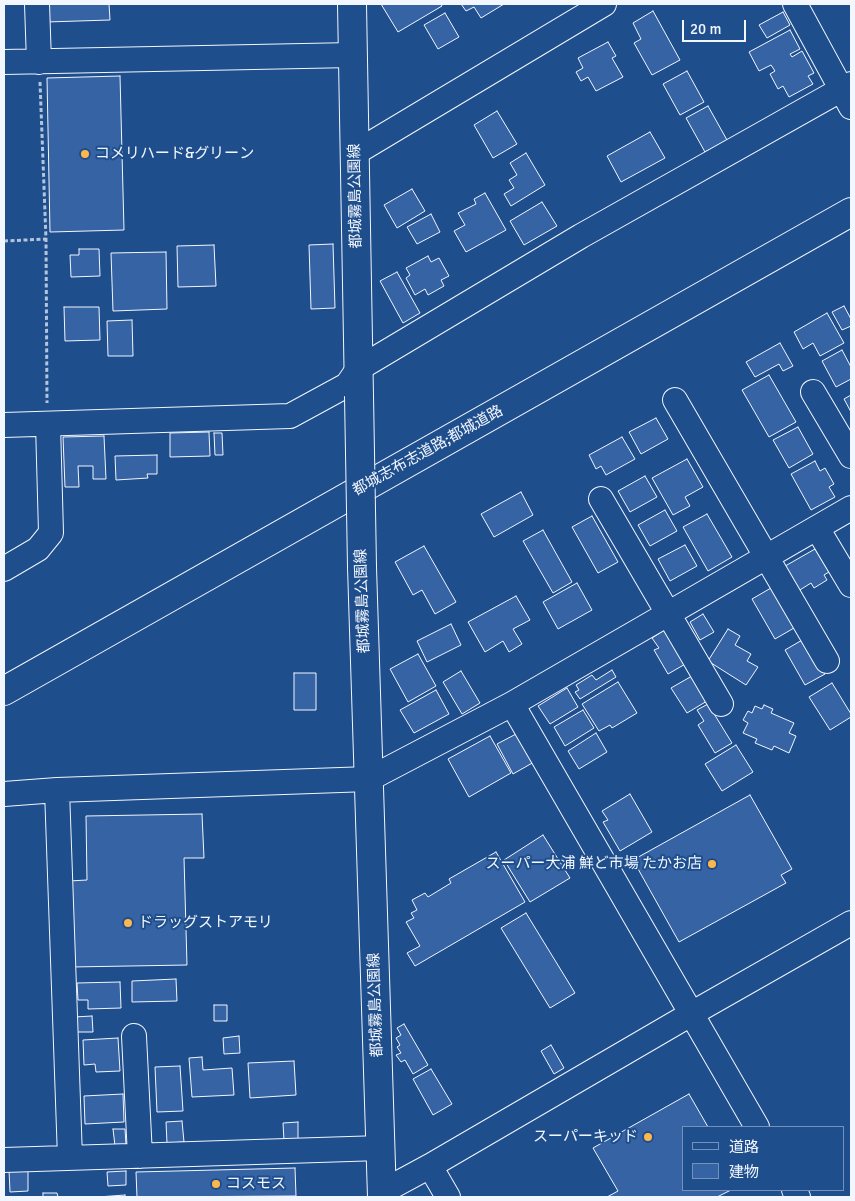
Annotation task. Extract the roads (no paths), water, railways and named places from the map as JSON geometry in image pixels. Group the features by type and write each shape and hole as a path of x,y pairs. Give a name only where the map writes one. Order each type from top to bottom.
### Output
{"main road":[{"name":"都城霧島公園線","path":"352,4 362,566 382,1194"},
{"name":"都城志布志道路;都城道路","path":"4,691 851,212"}],"street":[{"path":"37,4 39,62"},
{"path":"355,153 604,4"},
{"path":"4,425 290,416 347,386 358,369 581,236 848,93 795,4"},
{"path":"4,62 353,55"},
{"path":"813,392 851,456"},
{"path":"675,400 827,661"},
{"path":"4,569 38,549 51,533 48,424"},
{"path":"601,499 721,704"},
{"path":"4,794 56,790 369,780 512,704 851,508"},
{"path":"817,528 851,585"},
{"path":"512,704 756,1126"},
{"path":"56,790 70,1158"},
{"path":"382,1194 851,924"},
{"path":"134,1036 140,1156"},
{"path":"4,1160 381,1148"},
{"path":"430,1166 448,1197"}],"place":[{"name":"コメリハード&グリーン","path":"85,154"},
{"name":"スーパー大浦 鮮ど市場 たかお店","path":"712,864"},
{"name":"ドラッグストアモリ","path":"128,923"},
{"name":"スーパーキッド","path":"648,1137"},
{"name":"コスモス","path":"216,1184"}]}
